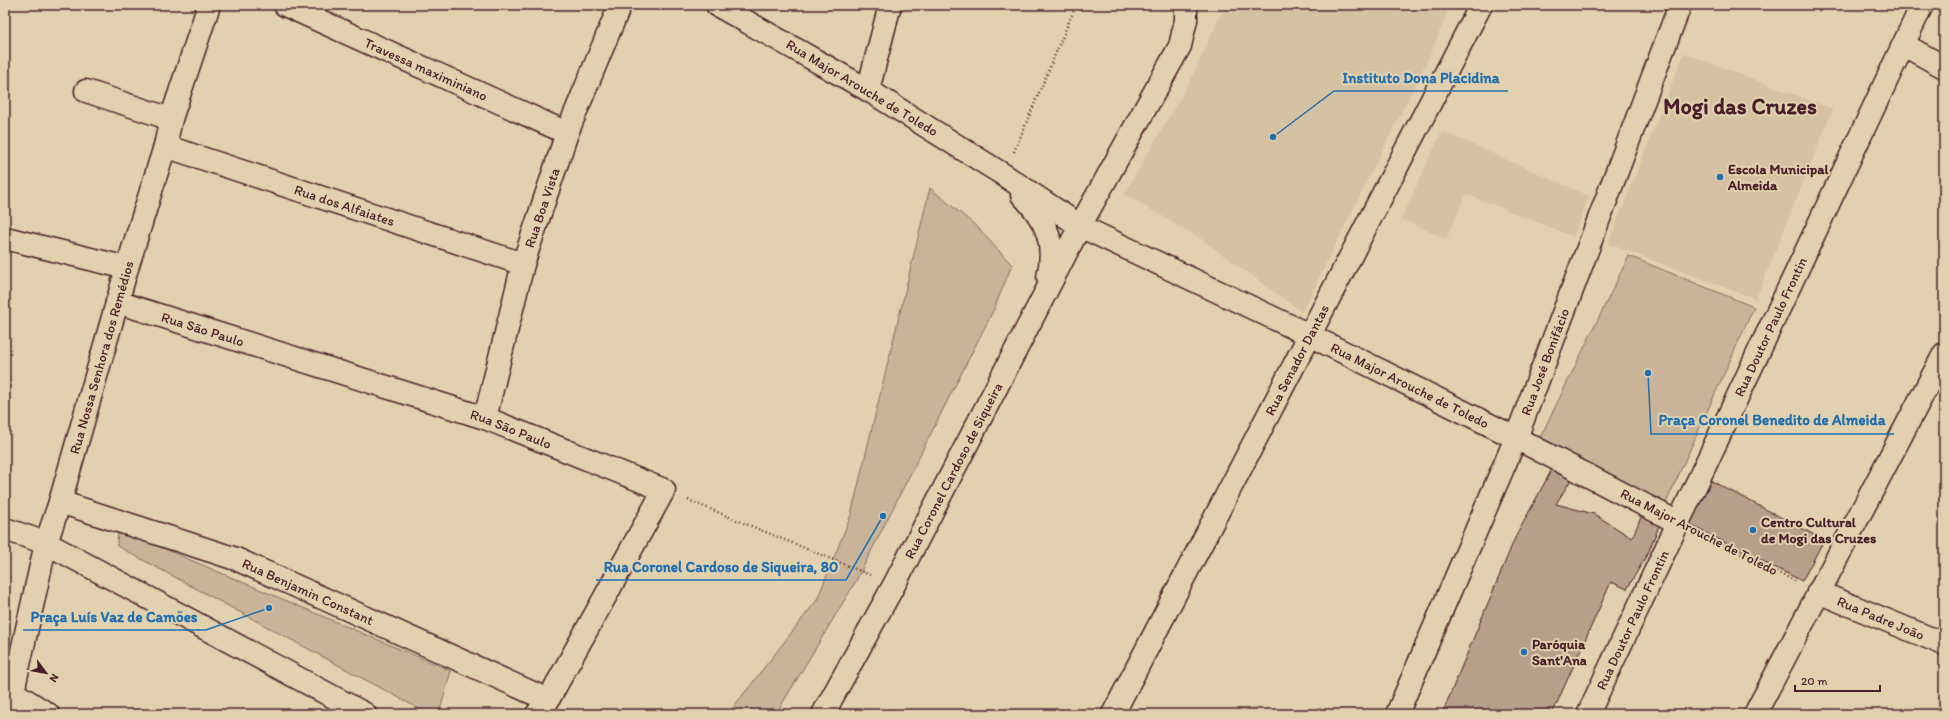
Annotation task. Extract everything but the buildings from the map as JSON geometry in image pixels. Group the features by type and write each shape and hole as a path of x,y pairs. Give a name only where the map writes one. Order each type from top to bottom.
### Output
{"street":[{"name":"Rua Nossa Senhora dos Remédios","path":"8,714 46,543 60,502 127,268 165,146 171,119 209,5"},
{"name":"Travessa maximiniano","path":"285,5 567,133"},
{"name":"Rua Boa Vista","path":"485,418 523,264 567,133 620,5"},
{"name":"Rua Major Arouche de Toledo","path":"717,5 868,90 1004,175 1080,226 1309,335 1516,438 1678,522"},
{"path":"868,90 890,5"},
{"name":"Rua Coronel Cardoso de Siqueira","path":"823,714 894,585 1080,226 1180,46 1186,20 1186,5"},
{"name":"Rua José Bonifácio","path":"1398,714 1516,438 1680,5"},
{"name":"Rua Doutor Paulo Frontin","path":"1588,714 1922,5"},
{"name":"Rua Senador Dantas","path":"1113,714 1309,335 1476,7"},
{"path":"1904,45 1944,67"},
{"path":"86,91 171,119"},
{"name":"Rua dos Alfaiates","path":"165,146 523,264"},
{"name":"Rua Major Arouche de Toledo","path":"1004,175 1032,206 1046,226 1051,243 1052,261 1043,297"},
{"path":"5,238 127,268"},
{"name":"Rua São Paulo","path":"117,302 485,418 664,490"},
{"path":"1755,714 1944,354"},
{"path":"542,707 664,490"},
{"name":"Rua Benjamin Constant","path":"60,502 236,559 542,707"},
{"path":"5,529 46,543 365,714"},
{"name":"Rua Padre João","path":"1818,592 1944,644"},
{"path":"13,692 48,714"}],"path":[{"path":"1004,175 1076,5"},
{"path":"664,490 894,585"},
{"name":"Rua Major Arouche de Toledo","path":"1678,522 1818,592"}],"shaded area":[{"path":"1225,5 1444,5 1447,14 1431,53 1302,312 1201,239 1124,194 1190,81"},
{"name":"Escola Municipal Almeida","path":"1684,53 1833,109 1756,299 1608,244"},
{"path":"1442,131 1589,196 1574,237 1466,194 1446,239 1401,219"},
{"path":"930,188 976,226 1012,265 994,309 856,581 776,714 728,714 817,600 851,515"},
{"path":"1629,256 1754,307 1666,503 1539,440"},
{"path":"118,529 451,671 439,714 429,714 117,546"}],"place":[{"name":"Instituto Dona Placidina","path":"1273,137"},
{"name":"Escola Municipal Almeida","path":"1720,177"},
{"name":"Praça Coronel Benedito de Almeida","path":"1648,373"},
{"name":"Rua Coronel Cardoso de Siqueira, 80","path":"883,516"},
{"name":"Centro Cultural de Mogi das Cruzes","path":"1753,530"},
{"name":"Praça Luís Vaz de Camões","path":"269,608"},
{"name":"Paróquia Sant'Ana","path":"1524,652"}],"district":[{"name":"Mogi das Cruzes","path":"1740,106"}]}
